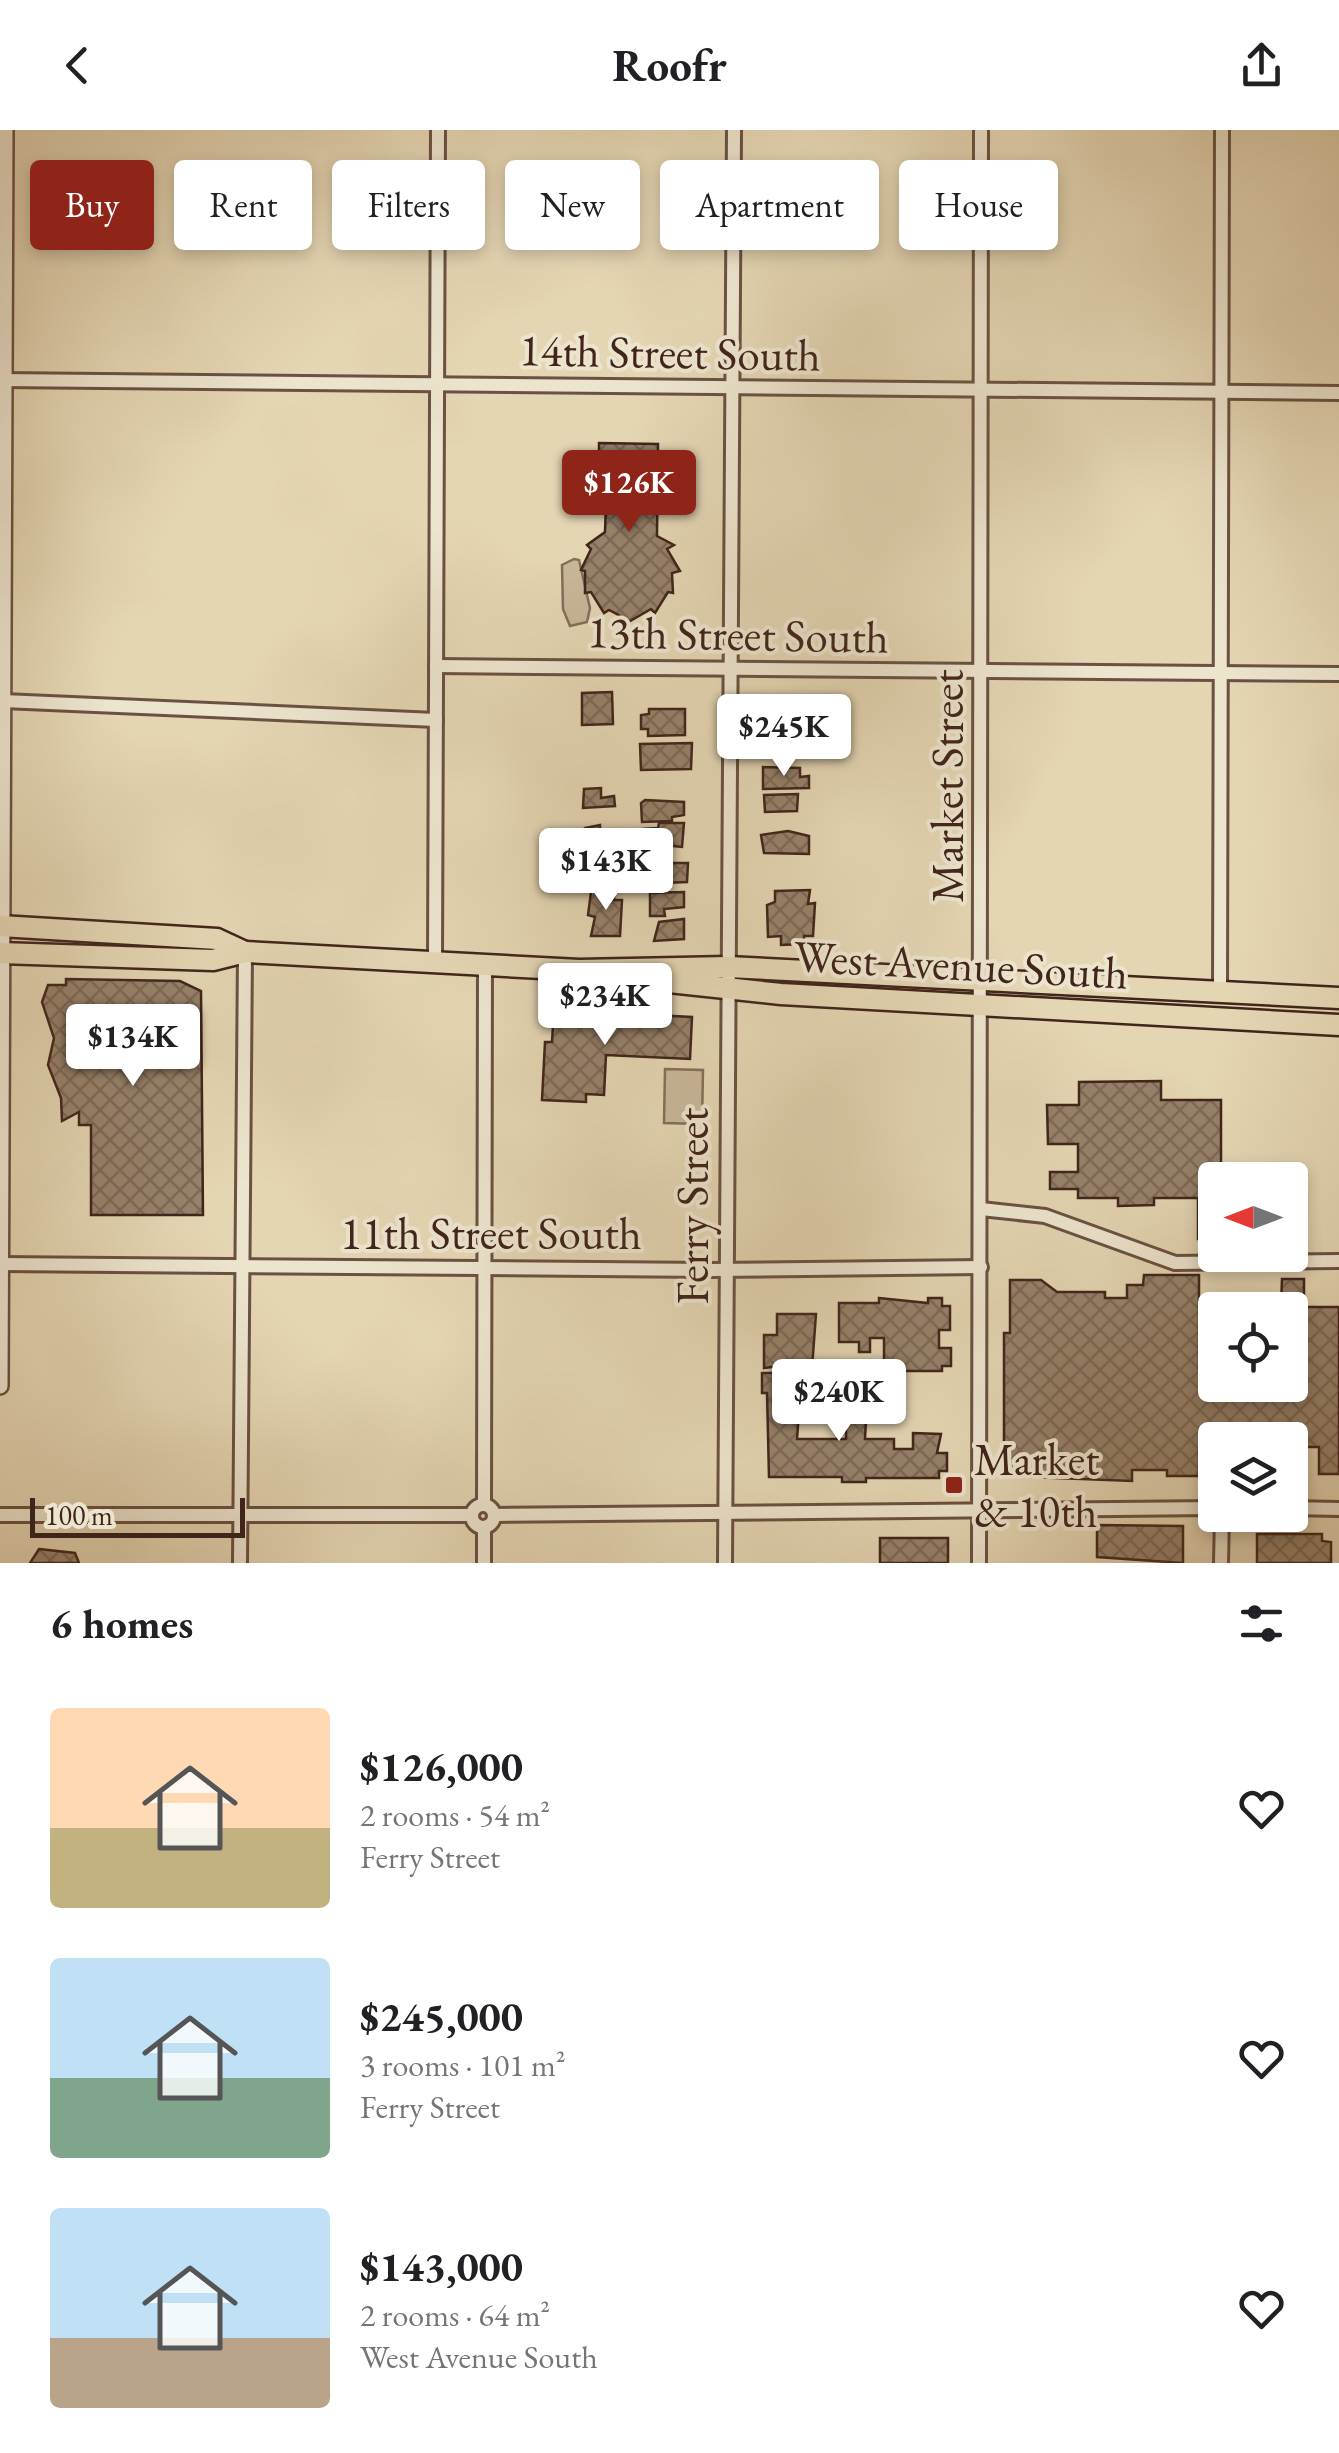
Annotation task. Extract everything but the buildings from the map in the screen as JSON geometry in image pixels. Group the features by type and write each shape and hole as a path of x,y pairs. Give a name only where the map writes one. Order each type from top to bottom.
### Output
{"main road":[{"name":"West Avenue South","path":"1,926 217,939 244,952"},
{"name":"West Avenue South","path":"1,953 214,960 244,952 435,961 580,970 728,990 1339,1025"},
{"name":"West Avenue South","path":"580,970 728,967 1339,998"}],"street":[{"path":"0,1386 5,130"},
{"path":"435,961 438,130"},
{"name":"Ferry Street","path":"725,1563 734,130"},
{"name":"Market Street","path":"980,130 980,1563"},
{"path":"1220,990 1222,130"},
{"name":"14th Street South","path":"2,380 1339,393"},
{"name":"13th Street South","path":"436,666 1339,674"},
{"path":"3,701 436,720"},
{"path":"240,1563 244,952"},
{"path":"484,1563 484,1527 489,1510 484,1266 485,964"},
{"path":"981,1209 1045,1216 1175,1263 1339,1261"},
{"name":"11th Street South","path":"1,1264 981,1267"},
{"path":"0,1515 472,1515 489,1510 724,1515 980,1508 1198,1508"},
{"path":"1308,1508 1339,1509"},
{"path":"472,1515 475,1524 484,1527"},
{"path":"1221,1563 1222,1532"}],"shaded area":[{"path":"579,560 590,608 587,622 570,626 563,609 562,565"},
{"path":"665,1069 703,1070 702,1124 664,1123"}],"place":[{"name":"Market & 10th","path":"954,1485"}]}
